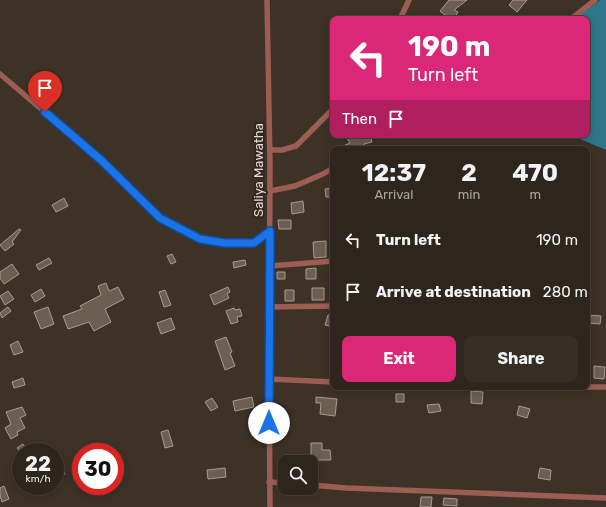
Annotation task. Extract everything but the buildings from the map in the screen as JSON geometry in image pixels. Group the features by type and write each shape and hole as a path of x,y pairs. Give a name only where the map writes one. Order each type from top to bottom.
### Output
{"street":[{"name":"Saliya Mawatha","path":"267,0 270,150 270,507"},
{"path":"401,16 409,0"},
{"path":"575,16 596,0"},
{"path":"0,74 101,160 160,218 200,239 225,243 254,243 270,231"},
{"path":"270,150 282,150 296,146 330,112"},
{"path":"270,191 295,186 330,170"},
{"path":"270,266 330,261"},
{"path":"269,307 330,306"},
{"path":"269,379 330,382"},
{"path":"590,387 606,387"},
{"path":"269,482 278,483"},
{"path":"318,485 416,491 606,498"}],"water":[{"path":"600,0 606,0 606,150 578,138 590,138 590,16 579,16"}],"route":[{"path":"45,112 101,160 160,218 200,239 225,243 254,243 270,231 269,423"}]}
